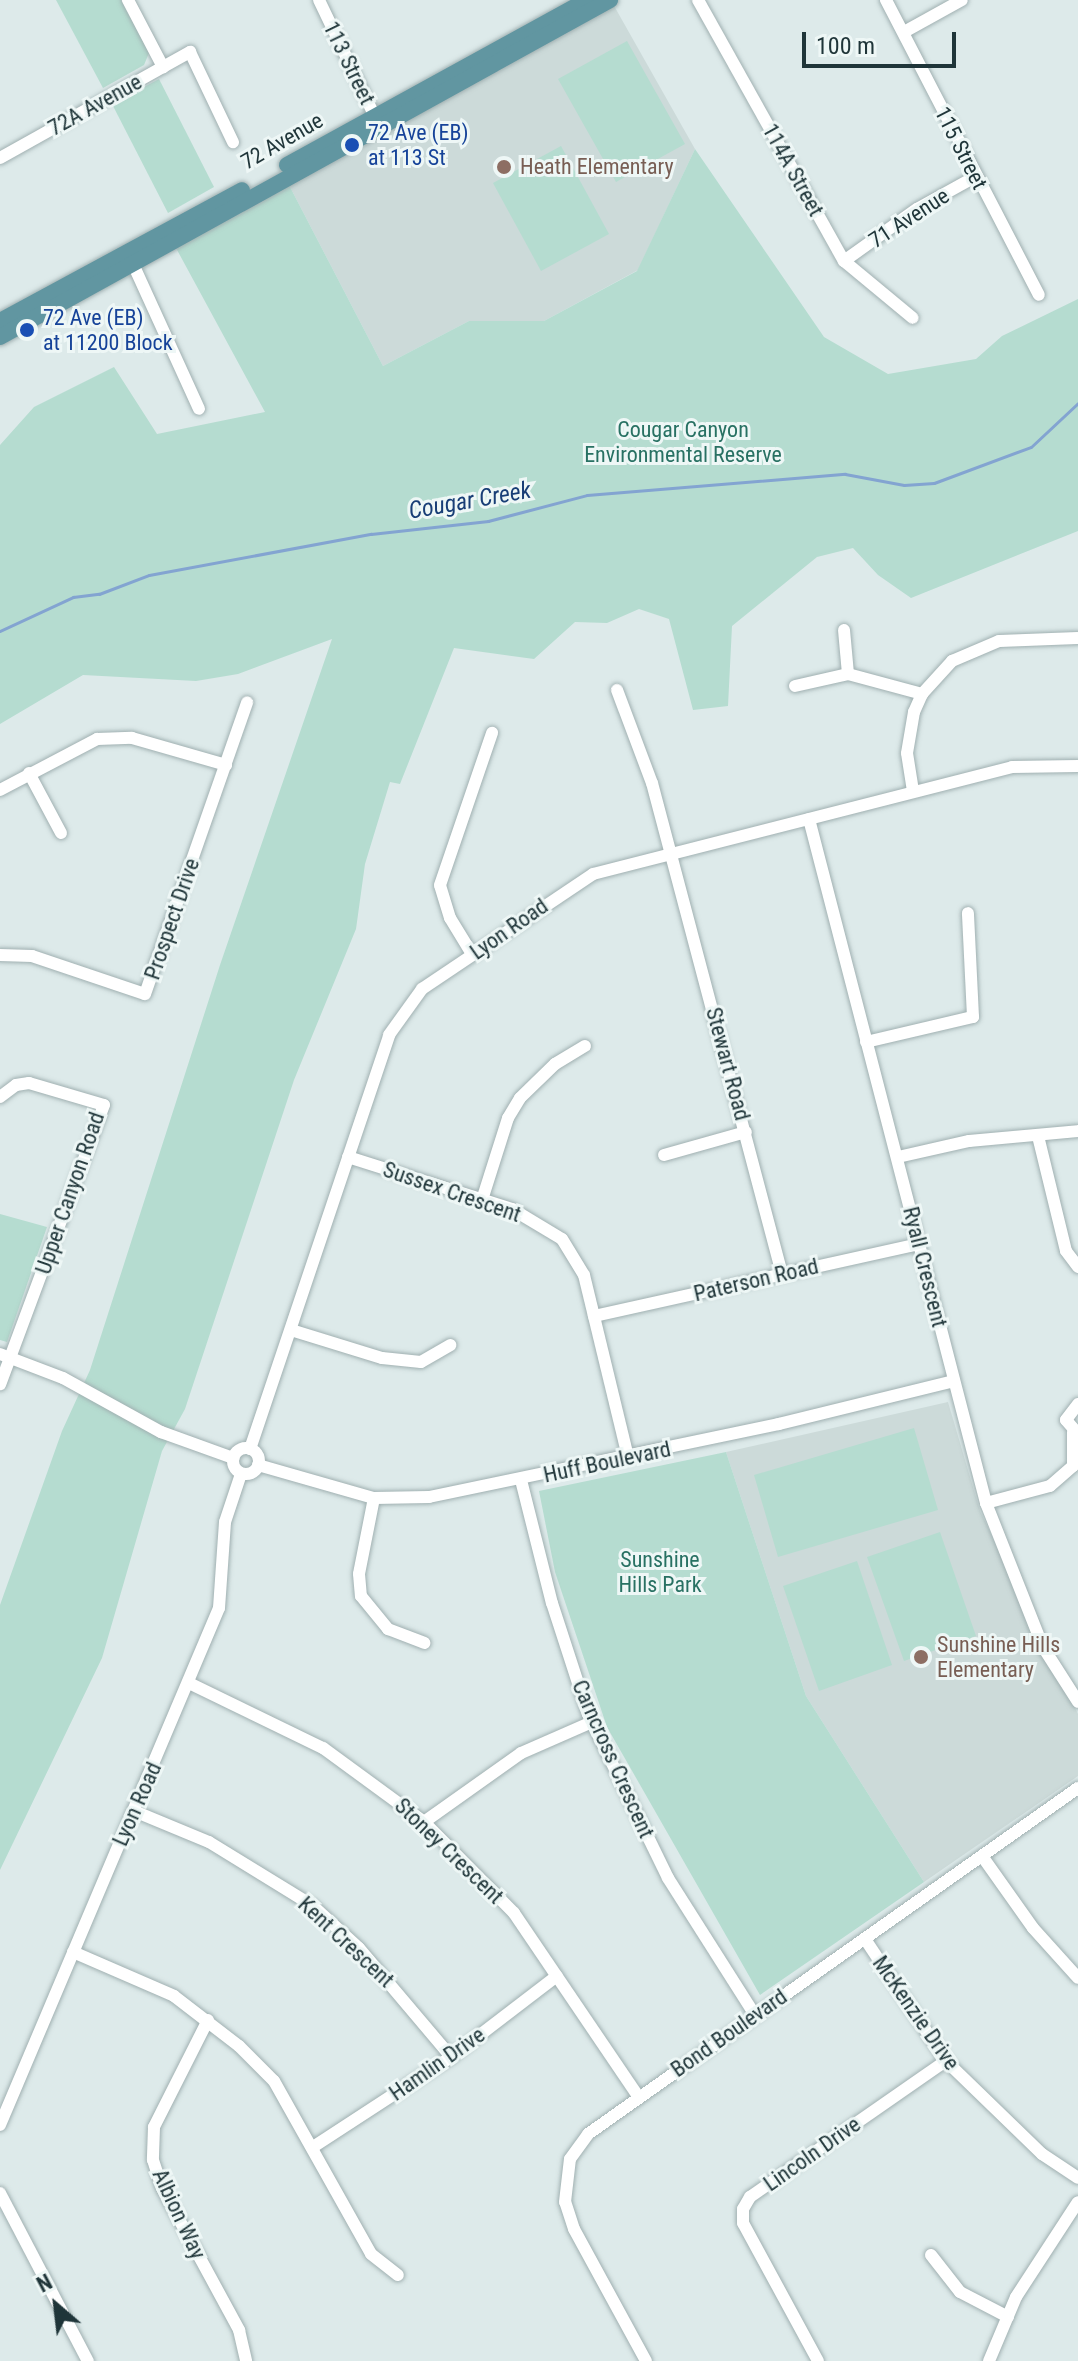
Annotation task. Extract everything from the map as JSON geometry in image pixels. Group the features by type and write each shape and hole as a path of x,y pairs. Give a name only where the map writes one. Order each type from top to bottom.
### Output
{"main road":[{"name":"72 Avenue","path":"0,337 133,264 587,0"},
{"name":"72 Avenue","path":"0,321 610,0"}],"street":[{"path":"128,0 163,67"},
{"name":"113 Street","path":"319,0 377,121"},
{"name":"114A Street","path":"698,0 844,261 913,318"},
{"name":"115 Street","path":"886,0 975,177 1039,295"},
{"path":"904,32 962,0"},
{"name":"72A Avenue","path":"0,157 190,52 233,142"},
{"name":"71 Avenue","path":"844,261 917,209 975,177"},
{"path":"133,264 199,409"},
{"path":"844,630 848,674"},
{"path":"913,791 908,743 922,694 952,661 999,641 1078,638"},
{"path":"795,686 848,674 922,694"},
{"name":"Stewart Road","path":"617,690 652,783 782,1274"},
{"name":"Prospect Drive","path":"0,955 32,956 145,994 247,702"},
{"path":"472,954 450,918 440,885 492,733"},
{"path":"0,790 101,738 158,744 226,765"},
{"name":"Lyon Road","path":"250,1449 389,1035 403,1011 422,989 593,874 1012,767 1078,766"},
{"path":"29,773 61,833"},
{"name":"Ryall Crescent","path":"809,819 986,1503 1043,1647 1078,1702"},
{"path":"866,1042 973,1017 968,913"},
{"path":"482,1200 508,1118 520,1098 555,1064 585,1046"},
{"name":"Upper Canyon Road","path":"0,1097 16,1085 29,1083 104,1105 5,1355 0,1384"},
{"path":"898,1157 969,1141 1078,1131"},
{"path":"664,1155 746,1132"},
{"path":"1038,1136 1066,1251 1078,1267"},
{"name":"Sussex Crescent","path":"348,1157 512,1209 562,1239 584,1275 628,1457"},
{"name":"Paterson Road","path":"594,1316 918,1244"},
{"path":"291,1330 382,1358 421,1362 451,1345"},
{"path":"5,1355 63,1378 161,1432 233,1458 241,1474 258,1465 250,1449 240,1449 233,1458"},
{"name":"Huff Boulevard","path":"258,1465 374,1498 429,1497 628,1457 954,1381"},
{"path":"986,1503 1050,1486 1073,1466 1076,1433 1066,1415 1078,1404"},
{"name":"Lyon Road","path":"0,2125 191,1684 219,1608 225,1522 241,1474"},
{"name":"Carncross Crescent","path":"521,1480 552,1603 592,1722 668,1878 755,2015"},
{"path":"374,1498 359,1574 361,1596 388,1629 424,1643"},
{"name":"Stoney Crescent","path":"191,1684 323,1748 424,1822 514,1913 638,2096"},
{"path":"424,1822 521,1753 592,1722"},
{"name":"Bond Boulevard","path":"646,2361 574,2229 564,2181 570,2159 588,2134 1078,1788"},
{"name":"Kent Crescent","path":"134,1811 209,1842 313,1906 359,1948 451,2057"},
{"path":"982,1856 1033,1928 1078,1977"},
{"name":"McKenzie Drive","path":"865,1939 946,2061 1042,2154 1078,2178"},
{"path":"73,1952 174,1996 208,2020 274,2081 371,2254 398,2275"},
{"name":"Hamlin Drive","path":"313,2147 451,2057 557,1976"},
{"name":"Albion Way","path":"208,2020 154,2127 153,2160 162,2188 239,2330 246,2361"},
{"name":"Lincoln Drive","path":"818,2361 743,2223 743,2209 750,2197 946,2061"},
{"path":"0,2193 88,2361"},
{"path":"989,2361 1008,2317 1078,2202"},
{"path":"931,2255 960,2292 1008,2317"}],"shaded area":[{"name":"Heath Elementary","path":"613,4 695,149 638,270 544,321 469,321 383,366 289,185"},
{"name":"Sunshine Hills Elementary","path":"948,1402 980,1511 1078,1714 1078,1776 924,1882 806,1696 726,1452"}],"green space":[{"path":"56,0 121,0 149,53 144,65 103,88"},
{"path":"627,41 685,144 616,182 558,79"},
{"path":"159,79 214,187 168,213 112,104"},
{"path":"561,146 609,234 541,271 493,183"},
{"name":"Cougar Canyon Environmental Reserve","path":"695,149 824,337 888,374 976,359 1002,336 1078,299 1078,531 911,598 878,575 853,548 817,557 732,626 728,706 693,710 669,619 639,609 607,623 575,622 534,659 454,648 400,784 390,782 365,864 356,929 294,1080 185,1409 162,1451 102,1658 0,1870 0,1605 62,1431 90,1370 220,965 332,639 238,674 196,681 83,675 0,724 0,445 34,407 114,367 157,434 265,412 176,248 289,185 383,366 469,321 544,321 637,271"},
{"path":"0,1214 47,1227 7,1342 0,1340"},
{"path":"914,1428 938,1510 778,1557 754,1475"},
{"name":"Sunshine Hills Park","path":"726,1452 806,1696 924,1882 760,1995 607,1727 555,1572 539,1491"},
{"path":"940,1532 976,1636 904,1661 867,1557"},
{"path":"857,1561 892,1665 819,1691 783,1586"}],"waterway":[{"name":"Cougar Creek","path":"0,631 73,597 99,594 149,575 371,534 488,521 587,495 845,474 904,485 934,483 1031,447 1078,403"}],"place":[{"name":"72 Ave (EB) at 113 St","path":"352,145"},
{"name":"Heath Elementary","path":"504,167"},
{"name":"72 Ave (EB) at 11200 Block","path":"27,330"},
{"name":"Sunshine Hills Elementary","path":"921,1657"}]}
